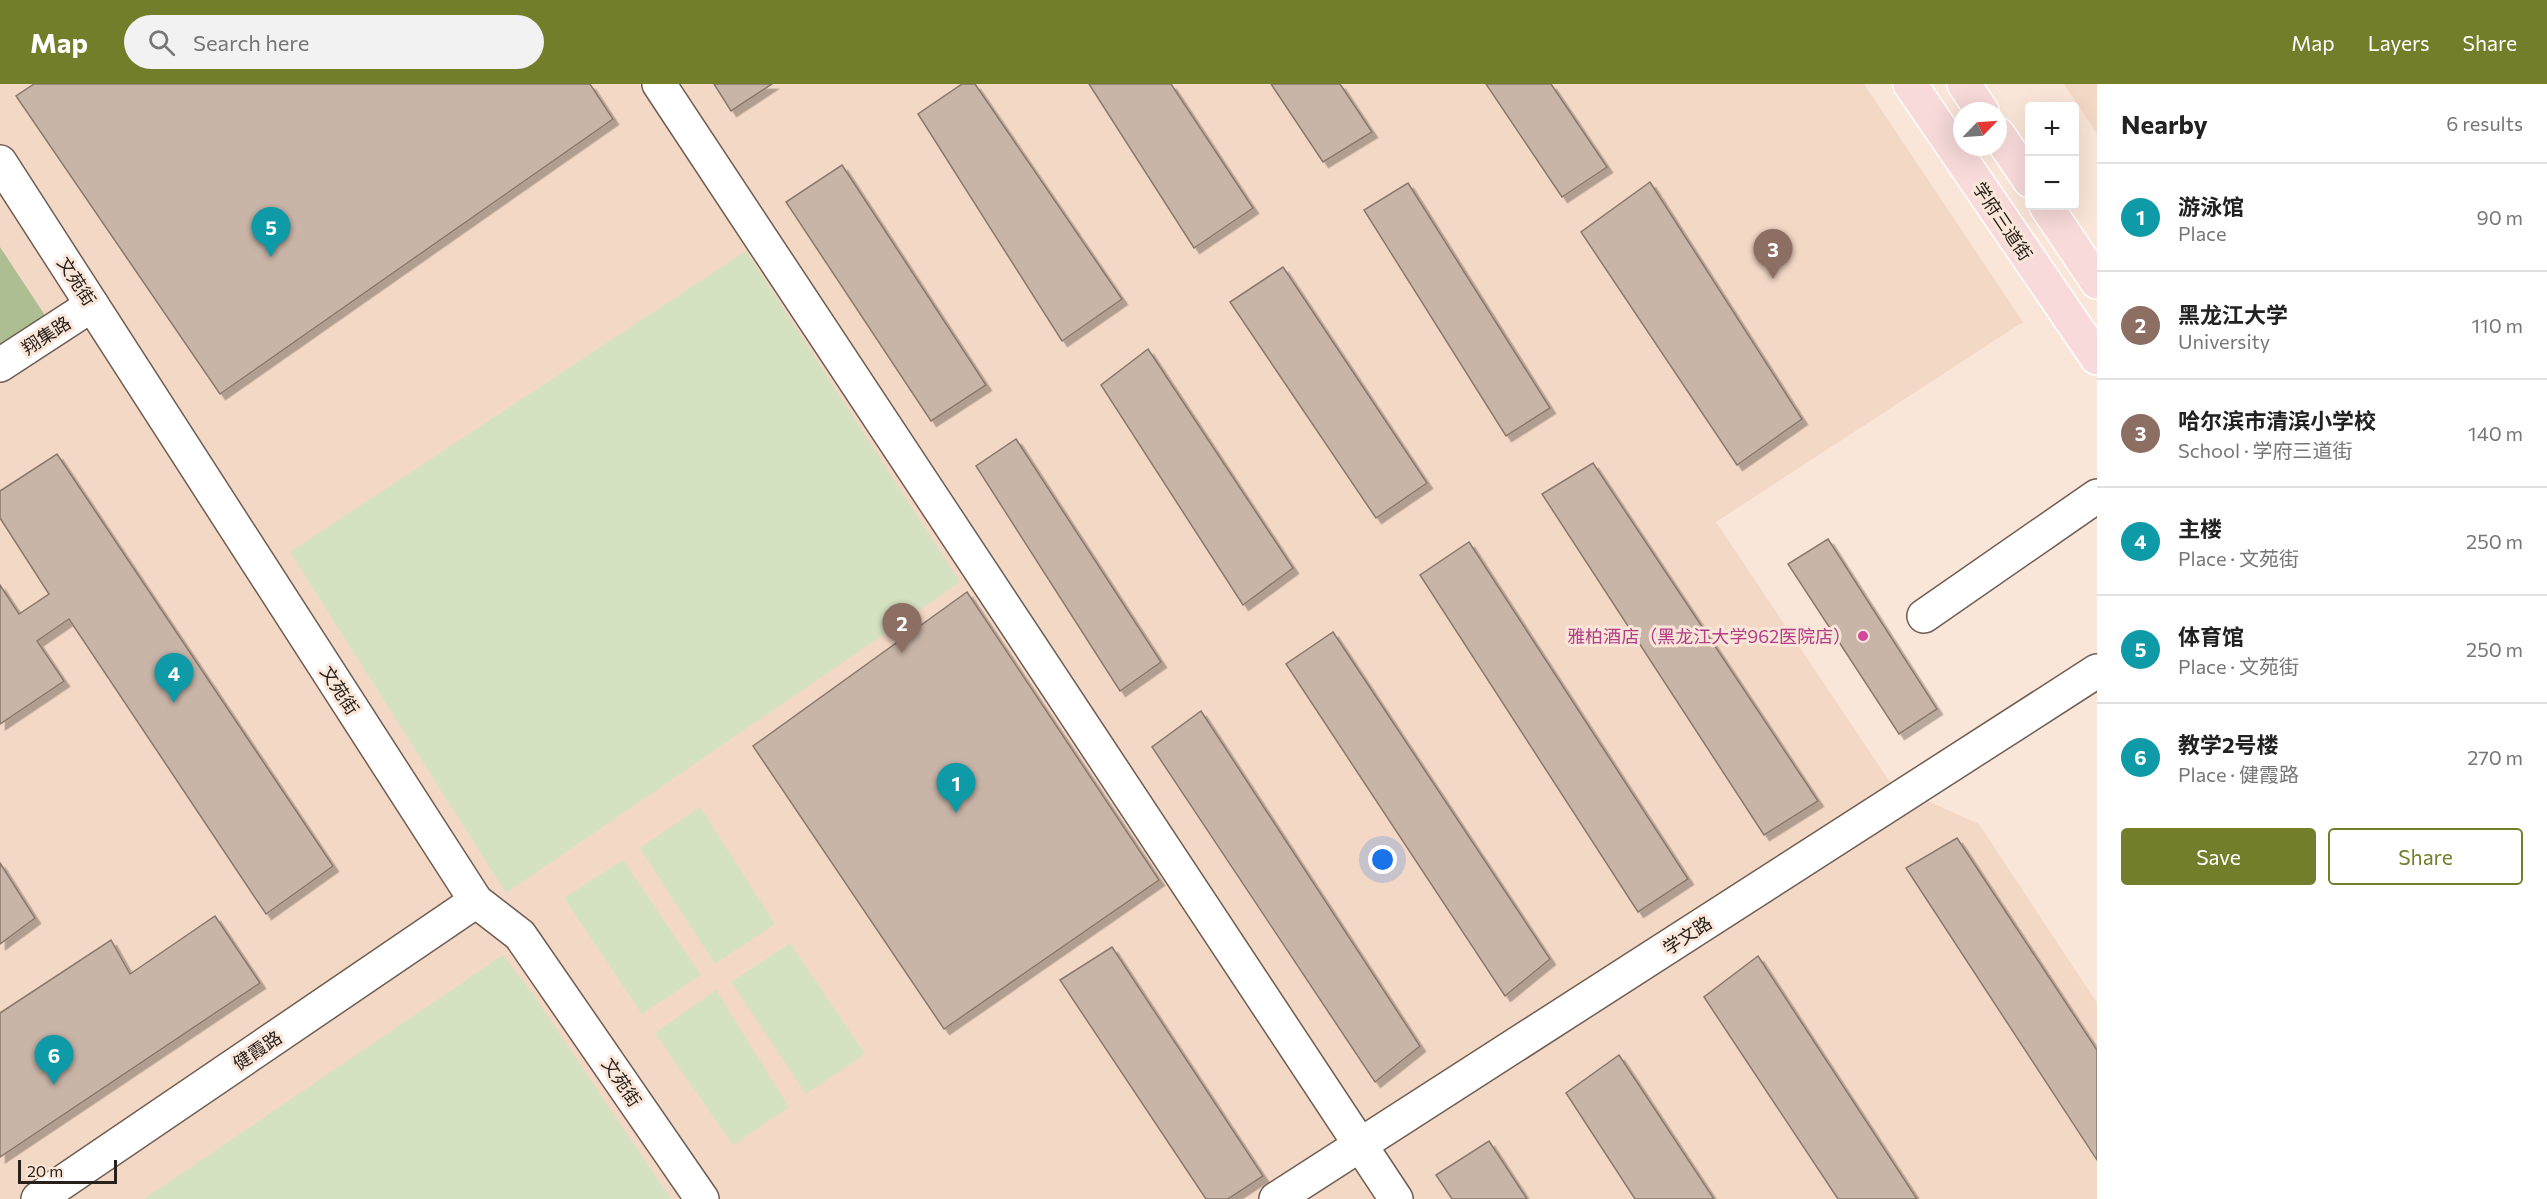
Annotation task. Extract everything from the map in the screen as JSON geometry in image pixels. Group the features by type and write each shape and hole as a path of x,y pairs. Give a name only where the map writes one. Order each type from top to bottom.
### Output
{"main road":[{"name":"学府三道街","path":"1910,84 2097,358"},
{"path":"1964,84 1976,102"},
{"path":"2007,147 2025,174"},
{"path":"2049,210 2097,282"}],"street":[{"path":"659,84 1396,1199"},
{"name":"文苑街","path":"0,162 476,901 520,935 702,1199"},
{"name":"翔集路","path":"0,365 92,304"},
{"path":"1924,616 2097,496"},
{"name":"学文路","path":"1276,1199 2097,671"},
{"name":"健霞路","path":"38,1199 476,901"}],"shaded area":[{"path":"0,84 1864,84 2023,322 1716,522 1892,785 1979,824 2097,1003 2097,1199 0,1199"},
{"path":"2064,84 2097,84 2097,134 2079,107 2079,102 2076,102"}],"green space":[{"path":"0,247 48,320 0,352"},
{"path":"746,251 960,582 506,893 290,552"},
{"path":"700,807 775,924 715,964 640,848"},
{"path":"623,860 701,975 642,1014 564,898"},
{"path":"790,943 865,1054 806,1094 731,982"},
{"path":"503,955 530,990 671,1199 144,1199"},
{"path":"716,990 789,1107 733,1145 655,1033"}],"building":[{"path":"34,84 590,84 613,119 220,394 16,96"},
{"path":"714,84 772,84 731,111"},
{"path":"962,84 975,84 1122,299 1062,341 918,114"},
{"path":"1089,84 1171,84 1253,208 1194,248"},
{"path":"1271,84 1340,84 1372,132 1323,162"},
{"path":"1486,84 1551,84 1607,167 1562,197"},
{"path":"842,165 986,385 931,421 786,202"},
{"path":"1650,182 1802,419 1737,465 1581,232"},
{"path":"1408,183 1550,408 1506,436 1364,210"},
{"path":"1283,267 1427,483 1376,518 1230,302"},
{"path":"1148,349 1293,568 1243,605 1101,385"},
{"path":"1016,439 1161,662 1120,691 976,466"},
{"path":"57,454 333,866 266,914 69,619 37,641 64,681 0,724 0,585 19,614 49,594 0,518 0,491"},
{"path":"1593,463 1818,801 1764,835 1542,494"},
{"name":"雅柏酒店（黑龙江大学962医院店）","path":"1828,539 1937,709 1899,734 1788,564"},
{"path":"1469,542 1688,879 1638,912 1420,575"},
{"path":"967,592 1159,880 944,1029 753,746"},
{"path":"1333,632 1550,959 1505,996 1286,664"},
{"path":"1201,711 1420,1046 1375,1082 1152,747"},
{"path":"1957,838 2097,1050 2097,1160 1906,868"},
{"path":"0,863 35,918 0,944"},
{"path":"215,916 260,983 0,1157 0,1013 111,940 130,974"},
{"path":"1112,947 1263,1176 1228,1199 1206,1199 1060,980"},
{"path":"1758,956 1917,1199 1838,1199 1704,997"},
{"path":"1619,1055 1714,1199 1635,1199 1566,1093"},
{"path":"1489,1141 1527,1199 1452,1199 1436,1175"}],"place":[{"name":"体育馆","path":"271,257"},
{"name":"哈尔滨市清滨小学校","path":"1773,279"},
{"name":"雅柏酒店（黑龙江大学962医院店）","path":"1863,636"},
{"name":"黑龙江大学","path":"902,653"},
{"name":"主楼","path":"174,703"},
{"name":"游泳馆","path":"956,813"},
{"name":"教学2号楼","path":"54,1085"}]}
